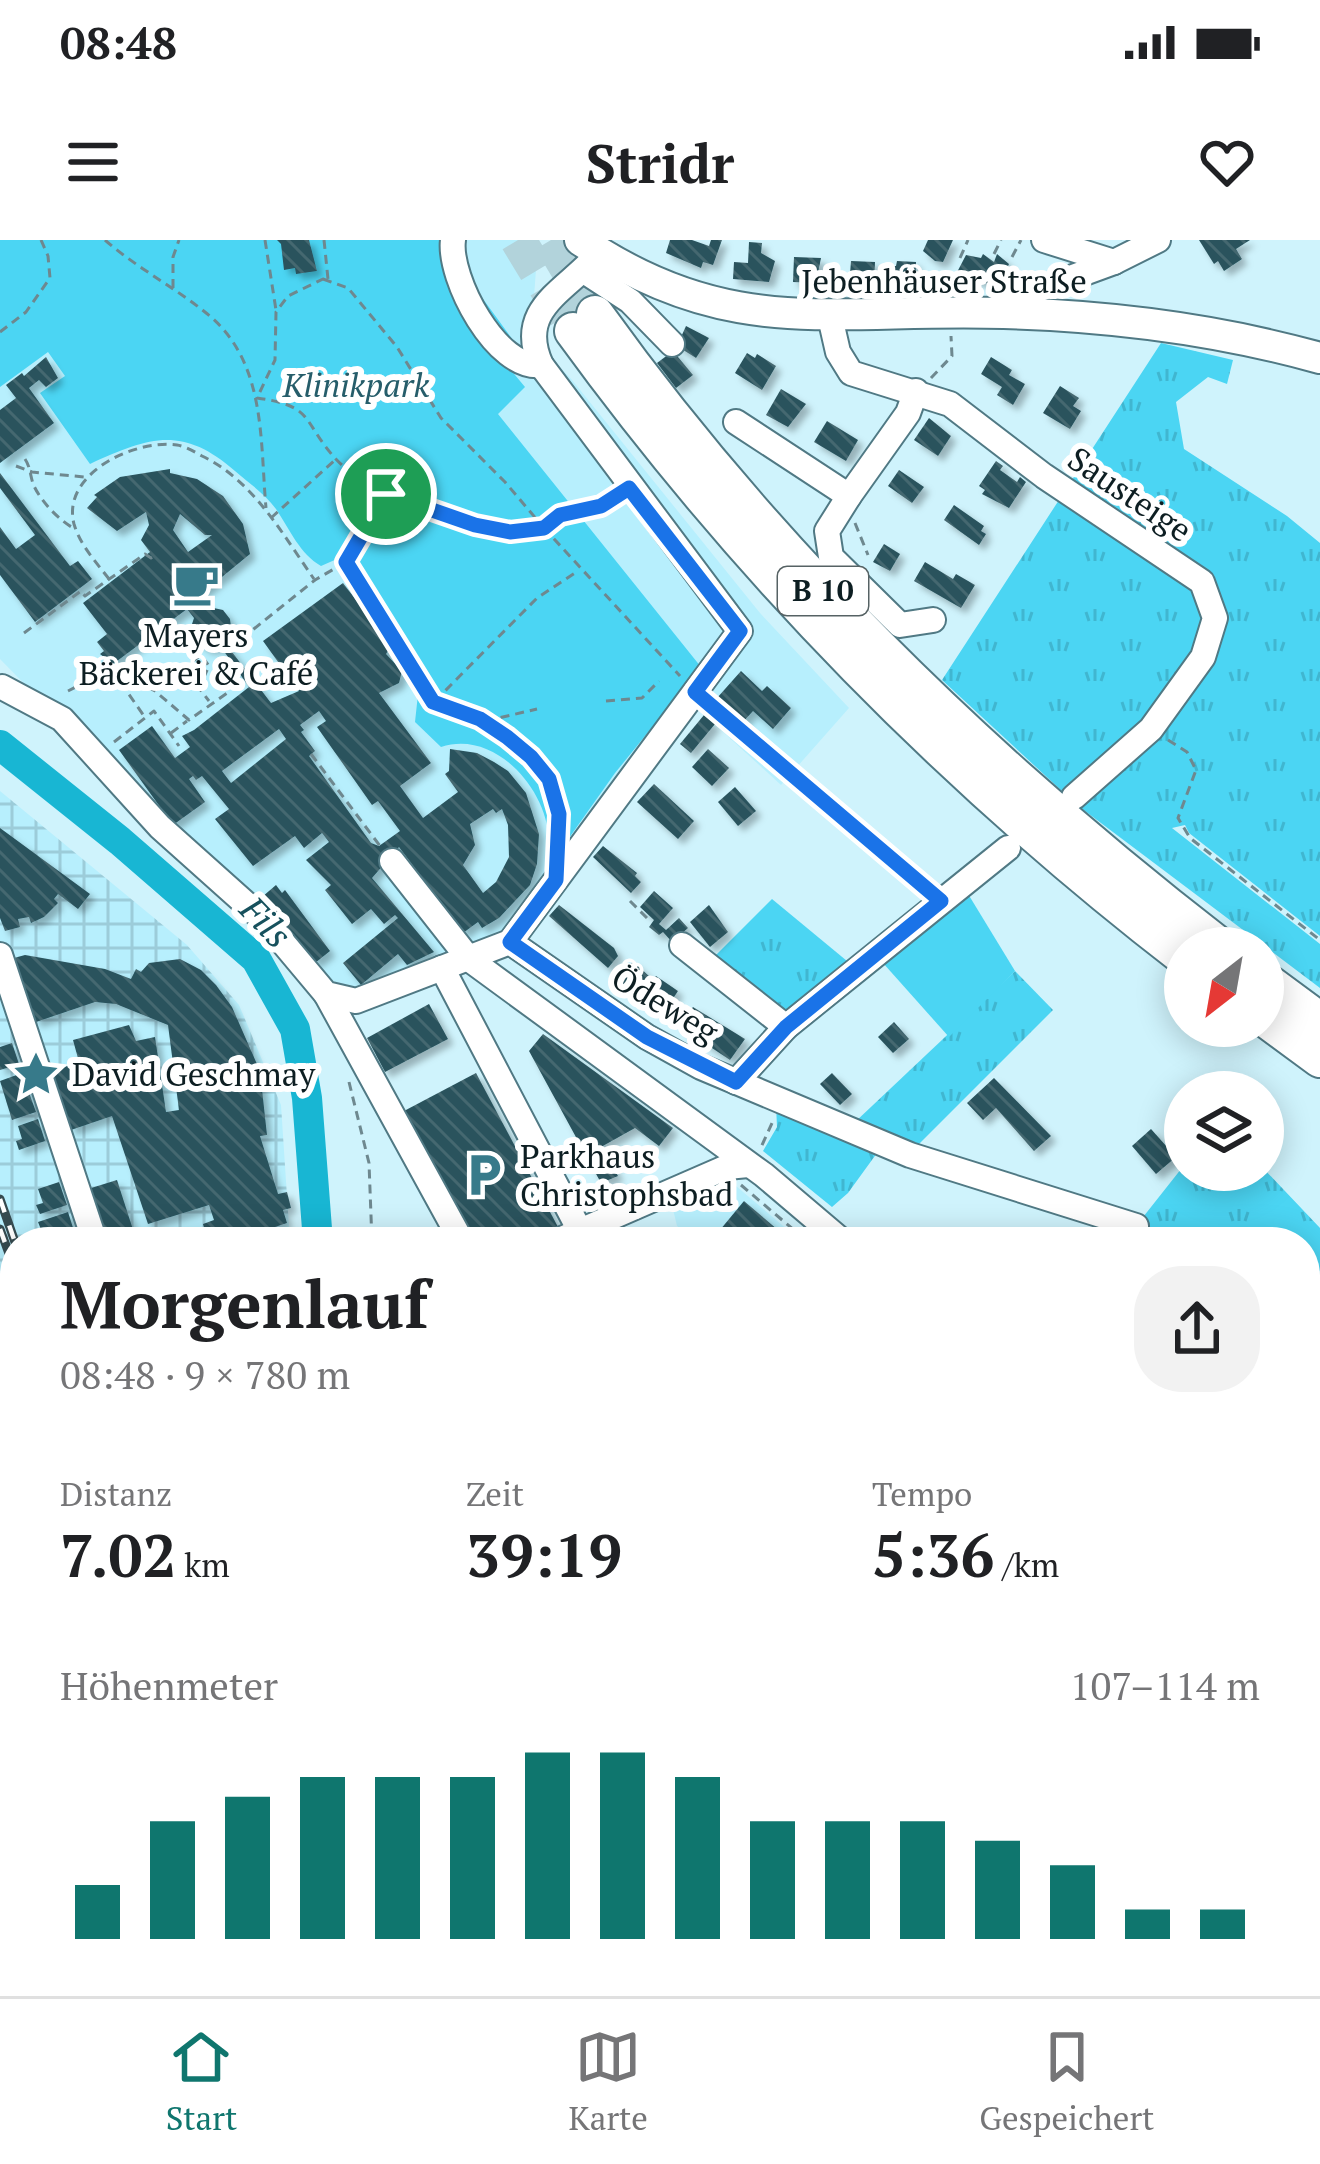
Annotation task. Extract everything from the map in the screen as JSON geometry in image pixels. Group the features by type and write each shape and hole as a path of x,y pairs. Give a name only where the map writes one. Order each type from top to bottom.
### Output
{"highway":[{"name":"B 10","path":"1164,941 1053,853 907,720 686,479 584,322 704,459 925,694 1067,825 1196,927"},
{"path":"1284,994 1320,1021"},
{"path":"1284,1032 1320,1059"}],"main road":[{"name":"Jebenhäuser Straße","path":"588,255 696,298 779,316 1003,313 1177,326 1320,358"}],"street":[{"path":"453,240 454,266 486,330 529,367 541,365"},
{"path":"1045,240 1114,262"},
{"path":"1003,313 1013,299 1159,240"},
{"path":"318,986 356,1001 510,942 740,631 541,365 532,347 533,323 588,255 672,344"},
{"name":"Sausteige","path":"830,317 838,352 851,373 950,404 1044,476 1202,582 1215,618 1204,657 1151,729 1074,797"},
{"path":"916,392 908,412 827,531 831,557 900,625 933,620"},
{"path":"736,422 848,498"},
{"path":"1,684 62,719 160,827 264,920 318,986 410,1128 455,1227"},
{"path":"736,1082 786,1027 871,950 1008,848"},
{"path":"392,862 469,959 740,1171 821,1227"},
{"name":"Ödeweg","path":"510,942 647,1037 736,1082 910,1155 1136,1226"},
{"path":"682,945 786,1027"},
{"path":"0,955 90,1227"},
{"path":"442,968 569,1227"},
{"path":"588,1227 727,1167 740,1171"}],"path":[{"path":"0,332 26,312 50,278 48,256 40,240"},
{"path":"105,240 213,319 242,353 256,398 266,510"},
{"path":"173,290 173,257 179,240"},
{"path":"256,398 275,360 276,312 265,240"},
{"path":"324,240 328,280"},
{"path":"960,258 968,240"},
{"path":"994,254 1001,240"},
{"path":"1012,257 1022,240"},
{"path":"276,312 301,287 328,280 348,288 397,347 441,418 695,692 941,901"},
{"path":"947,361 952,343"},
{"path":"256,398 290,403 308,417 336,459 386,494 475,525 510,532 544,528 560,515 601,506 629,488"},
{"path":"109,579 77,530 74,493 86,477 116,458 146,447 178,445 208,458 242,484 315,580"},
{"path":"25,459 33,484 62,522 77,530"},
{"path":"272,518 336,459"},
{"path":"16,466 86,477"},
{"path":"230,648 315,580 346,562 386,494"},
{"path":"848,498 868,555"},
{"path":"24,633 81,591 85,596 145,554 156,555"},
{"path":"346,562 433,702 484,722 531,757 549,779 559,814 560,840"},
{"path":"433,702 537,598 580,570"},
{"path":"154,691 201,655 209,666 199,688 211,704"},
{"path":"111,669 154,691 189,720"},
{"path":"68,691 111,669"},
{"path":"111,669 146,718"},
{"path":"606,701 642,698 658,681"},
{"path":"170,733 230,691"},
{"path":"484,722 537,709"},
{"path":"108,747 154,711 179,746"},
{"path":"1151,729 1187,752 1196,770 1178,818 1190,838 1320,940"},
{"path":"311,754 392,862"},
{"path":"630,901 646,918"},
{"path":"348,1076 369,1163 371,1227"},
{"path":"768,1096 773,1124 740,1171 794,1227"}],"shaded area":[{"path":"0,240 535,240 534,297 522,326 572,380 760,613 849,708 781,785 686,698 505,940 331,1019 272,936 0,659"},
{"path":"0,791 187,945 239,1005 281,1105 289,1227 0,1227"},
{"path":"729,1180 784,1227 678,1227 672,1205"}],"green space":[{"name":"Klinikpark","path":"0,240 440,240 518,347 510,369 525,387 498,414 701,667 615,773 547,869 546,820 539,801 514,767 480,747 441,747 415,722 419,685 346,555 321,566 314,561 267,498 198,447 181,441 148,442 90,464 40,393 65,376 48,352 0,387"},
{"path":"1161,343 1233,360 1227,384 1208,377 1176,402 1184,449 1320,543 1320,936 1189,833 1185,825 1172,828 1320,944 1320,988 1284,961 1284,927 1239,927 1077,805 942,680"},
{"path":"962,884 1015,971 949,1037 875,954"},
{"path":"772,899 847,961 787,1018 712,959"},
{"path":"1015,971 1053,1010 916,1147 854,1123"},
{"path":"776,1105 877,1153 832,1207 763,1151 777,1127"},
{"path":"1284,1190 1319,1227 1139,1227 1164,1191"}],"building":[{"path":"277,240 309,240 317,271 296,274 295,268 284,270"},
{"path":"670,240 709,246 711,240 722,240 713,265 703,262 701,268 666,253"},
{"path":"928,240 953,240 943,262 923,251"},
{"path":"1199,240 1250,240 1236,249 1242,259 1224,271"},
{"path":"749,242 762,243 761,253 775,261 769,282 733,279 734,262 748,263"},
{"path":"983,254 994,262 997,254 1009,264 998,286 954,278 966,255 981,258"},
{"path":"794,257 821,258 816,283 793,282"},
{"path":"851,261 875,262 874,286 841,282 841,288 826,288 826,273 850,274"},
{"path":"897,261 916,262 915,287 889,285 890,266"},
{"path":"686,326 709,338 696,358 677,346"},
{"path":"673,351 693,375 676,388 657,363"},
{"path":"747,353 776,366 762,390 735,373"},
{"path":"46,357 58,378 46,387 39,380 29,388 54,423 0,463 0,410 16,398 6,385"},
{"path":"991,357 1025,384 1013,405 997,395 1002,387 981,374"},
{"path":"1060,386 1079,398 1073,406 1081,411 1070,429 1043,413"},
{"path":"781,389 806,404 788,427 766,415"},
{"path":"929,418 951,436 938,456 914,440"},
{"path":"827,421 858,440 846,461 814,442"},
{"path":"996,461 1017,482 1020,477 1026,482 1009,508 982,494 985,490 979,486"},
{"path":"170,469 170,473 197,479 223,496 243,524 250,554 200,595 209,607 223,610 230,619 232,634 226,644 271,703 299,691 263,641 343,583 391,646 386,654 402,671 399,683 379,693 431,763 400,786 423,818 458,792 445,774 450,749 477,753 508,771 526,793 539,834 530,885 499,918 482,928 478,922 463,933 399,847 372,878 434,952 407,965 398,954 361,985 343,963 398,918 395,915 384,924 371,909 352,924 325,890 331,885 306,860 329,842 322,833 304,848 295,836 253,866 215,819 229,809 202,776 189,779 205,802 173,825 119,750 152,726 175,758 190,747 182,736 249,687 221,647 208,649 196,641 191,627 194,618 187,609 113,664 100,654 104,651 97,642 107,634 83,603 150,552 141,540 149,525 146,512 117,531 87,508 94,495 120,477","holes":["180,514 205,535 212,535 188,552 173,530","319,711 326,721 317,727 372,805 378,801 400,831 379,846 371,843 309,756 315,751 300,725","279,729 286,739 231,783 222,771","493,809 496,813 502,809 508,825 509,857 496,882 483,893 463,865 475,845 470,824"]},
{"path":"899,470 924,487 912,503 888,486"},
{"path":"0,473 70,566 78,561 92,579 35,622 0,575 0,527 16,549 35,535 0,488"},
{"path":"954,505 984,526 981,531 986,534 979,545 944,520"},
{"path":"884,544 900,554 890,571 873,562"},
{"path":"925,562 953,579 956,574 975,585 961,608 914,581"},
{"path":"741,671 791,708 773,729 753,711 743,722 717,698"},
{"path":"704,715 715,724 691,753 680,744"},
{"path":"708,749 729,768 712,786 692,767"},
{"path":"654,784 694,821 678,839 637,802"},
{"path":"735,787 756,811 738,826 718,802"},
{"path":"0,828 90,894 78,909 58,894 54,899 58,903 44,917 31,923 29,917 18,919 20,927 5,931 0,918"},
{"path":"603,846 637,873 641,882 631,893 593,857"},
{"path":"276,885 282,893 285,890 330,951 315,963 262,897"},
{"path":"654,891 673,908 659,924 666,930 679,918 688,928 672,942 649,927 654,920 640,907"},
{"path":"559,905 614,948 618,956 608,968 549,916"},
{"path":"709,905 728,932 710,947 690,922"},
{"path":"25,955 105,969 131,979 136,969 141,972 149,963 180,959 201,970 232,1007 260,1071 267,1135 260,1136 278,1194 287,1192 291,1208 283,1210 287,1223 204,1227 214,1220 209,1205 148,1224 112,1116 71,1130 50,1072 79,1062 73,1040 129,1025 136,1041 155,1037 166,1112 179,1110 168,1025 116,1004 95,1002 36,1022 14,958"},
{"path":"633,961 653,980 656,976 678,991 664,1012 618,983"},
{"path":"429,1004 448,1039 385,1072 367,1038"},
{"path":"693,1007 745,1039 730,1060 679,1026"},
{"path":"894,1022 909,1039 893,1053 878,1037"},
{"path":"543,1034 673,1128 659,1146 635,1128 601,1147 618,1176 601,1183 529,1051"},
{"path":"12,1043 19,1064 0,1070 0,1047"},
{"path":"22,1073 36,1112 12,1120 0,1081"},
{"name":"Parkhaus Christophsbad","path":"476,1073 558,1227 465,1227 404,1111"},
{"path":"832,1073 852,1094 840,1105 820,1084"},
{"path":"994,1078 1051,1136 1034,1151 996,1108 983,1120 967,1103"},
{"path":"38,1119 45,1141 19,1150 18,1126"},
{"path":"1151,1129 1164,1144 1164,1167 1156,1174 1132,1146"},
{"path":"117,1180 132,1227 100,1227 88,1189"},
{"path":"59,1182 67,1205 40,1214 36,1205 43,1203 38,1189"},
{"path":"744,1201 774,1227 722,1227"},
{"path":"68,1212 73,1227 40,1227 38,1222"}],"waterway":[{"name":"Fils","path":"0,745 256,959 295,1029 307,1098 317,1227"}],"tunnel":[{"path":"518,240 573,331"},
{"path":"551,240 595,314"}],"railway":[{"path":"0,1199 10,1227"}],"place":[{"name":"Mayers Bäckerei & Café","path":"196,584"},
{"name":"David Geschmay","path":"36,1074"},
{"name":"Parkhaus Christophsbad","path":"484,1175"}],"route":[{"path":"629,488 740,631 695,692 941,901 786,1027 736,1082 647,1037 510,942 556,880 560,840 555,796 549,779 507,737 480,719 433,702 346,562 386,494 510,532 544,528 560,515 601,506 629,488"}]}
